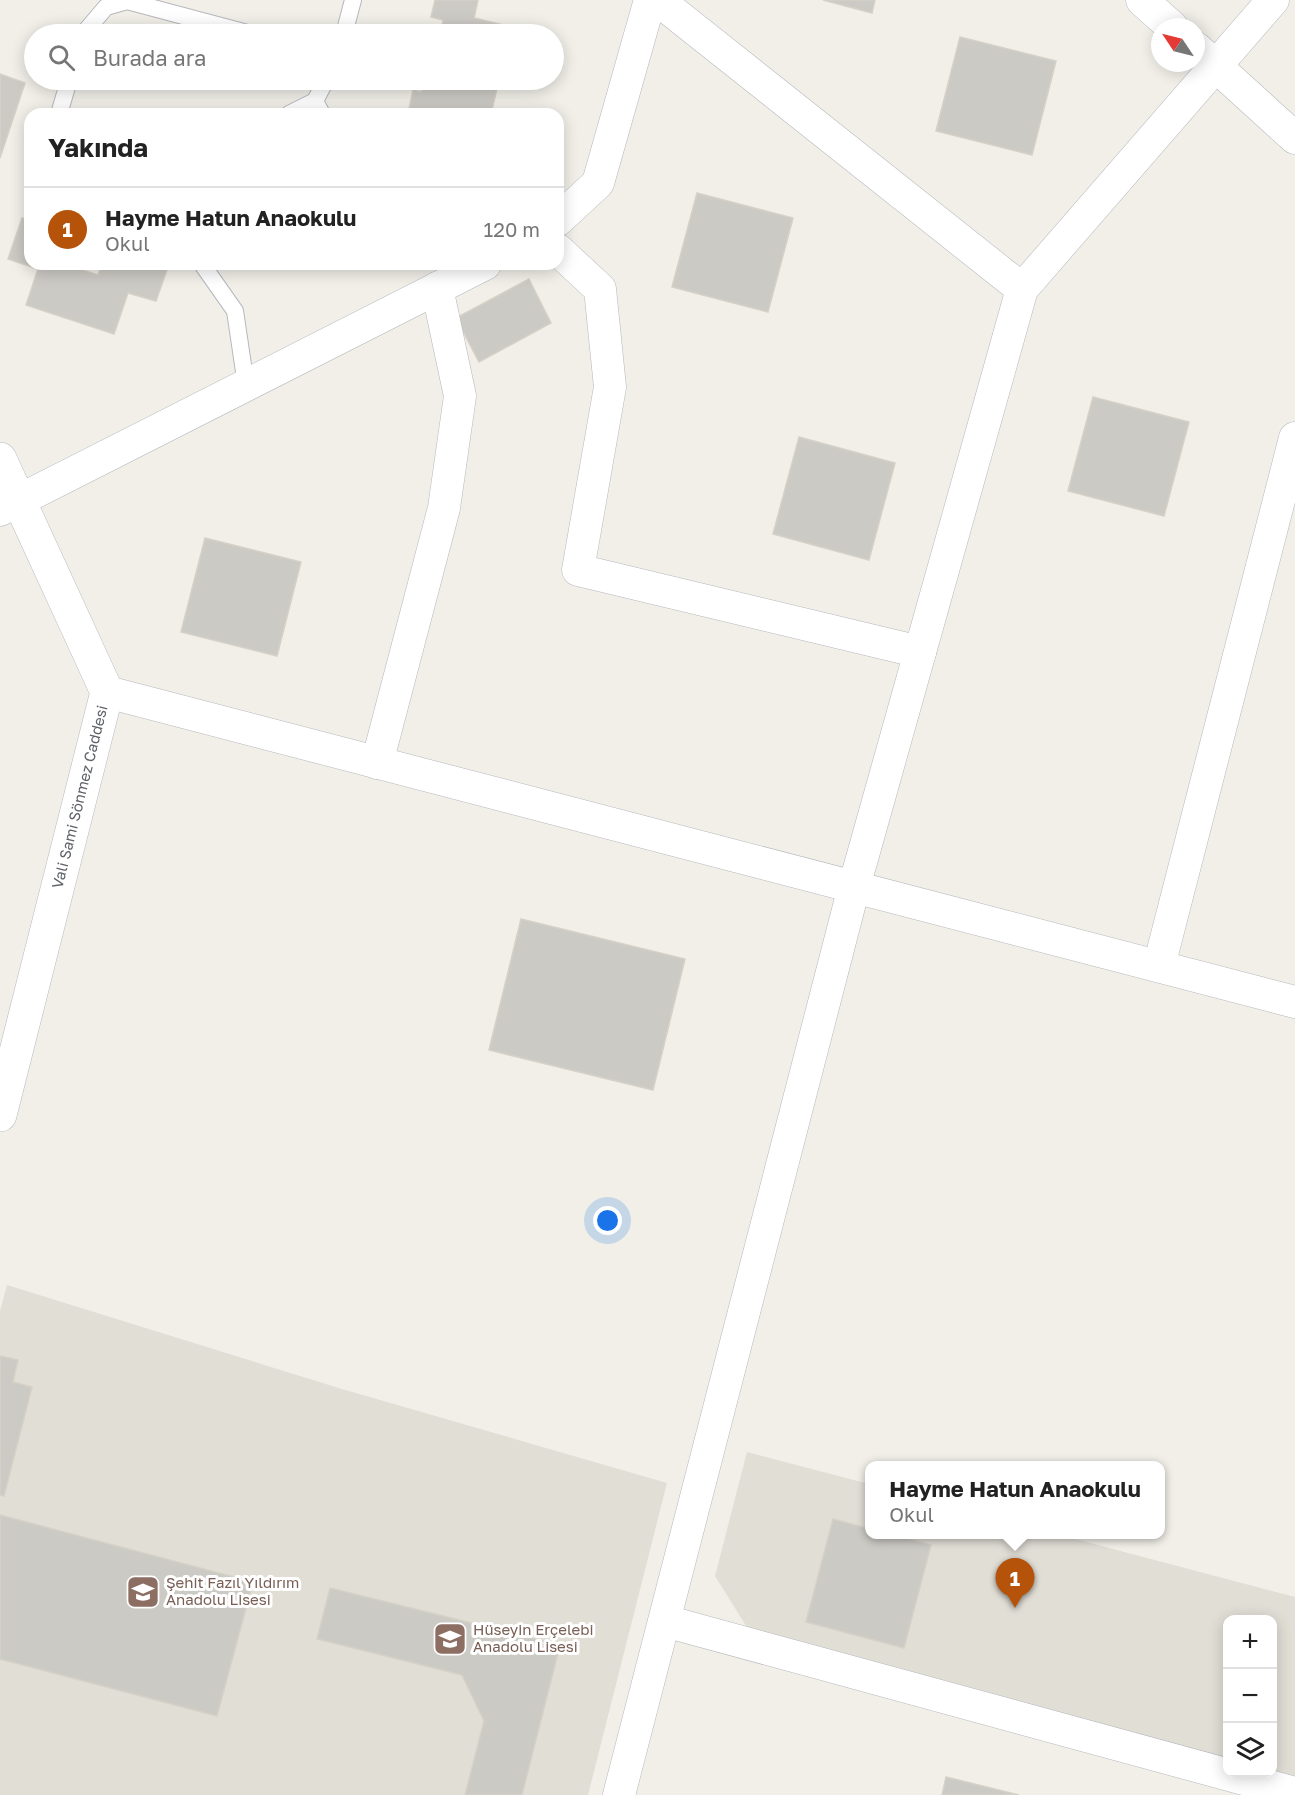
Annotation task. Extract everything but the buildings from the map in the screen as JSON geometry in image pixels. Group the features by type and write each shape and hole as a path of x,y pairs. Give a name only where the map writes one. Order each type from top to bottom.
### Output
{"main road":[{"name":"Vali Sami Sönmez Caddesi","path":"0,459 10,506 107,692 0,1115"}],"street":[{"path":"564,214 598,183 650,0"},
{"path":"658,0 1022,289"},
{"path":"1142,0 1162,18"},
{"path":"619,1795 854,886 1022,289 1206,57 1273,0"},
{"path":"1206,57 1295,138"},
{"path":"564,256 600,289 610,387 578,570 920,652"},
{"path":"10,506 473,270"},
{"path":"377,763 444,508 460,396 437,288"},
{"path":"1159,966 1295,438"},
{"path":"107,692 1295,1002"},
{"path":"665,1621 1295,1793"}],"lane":[{"path":"347,24 353,0"},
{"path":"92,24 106,7 127,1 213,24"},
{"path":"61,108 66,90"},
{"path":"319,108 324,90"},
{"path":"206,270 235,310 246,385"}],"shaded area":[{"path":"7,1285 342,1389 667,1483 588,1795 0,1795 0,1311"},
{"path":"747,1452 865,1483 865,1539 1075,1539 1295,1597 1295,1778 1277,1773 1277,1615 1223,1615 1223,1759 748,1629 715,1576"}],"place":[{"name":"Şehit Fazıl Yıldırım Anadolu Lisesi","path":"143,1592"},
{"name":"Hayme Hatun Anaokulu","path":"1015,1608"},
{"name":"Hüseyin Erçelebi Anadolu Lisesi","path":"450,1639"}]}
